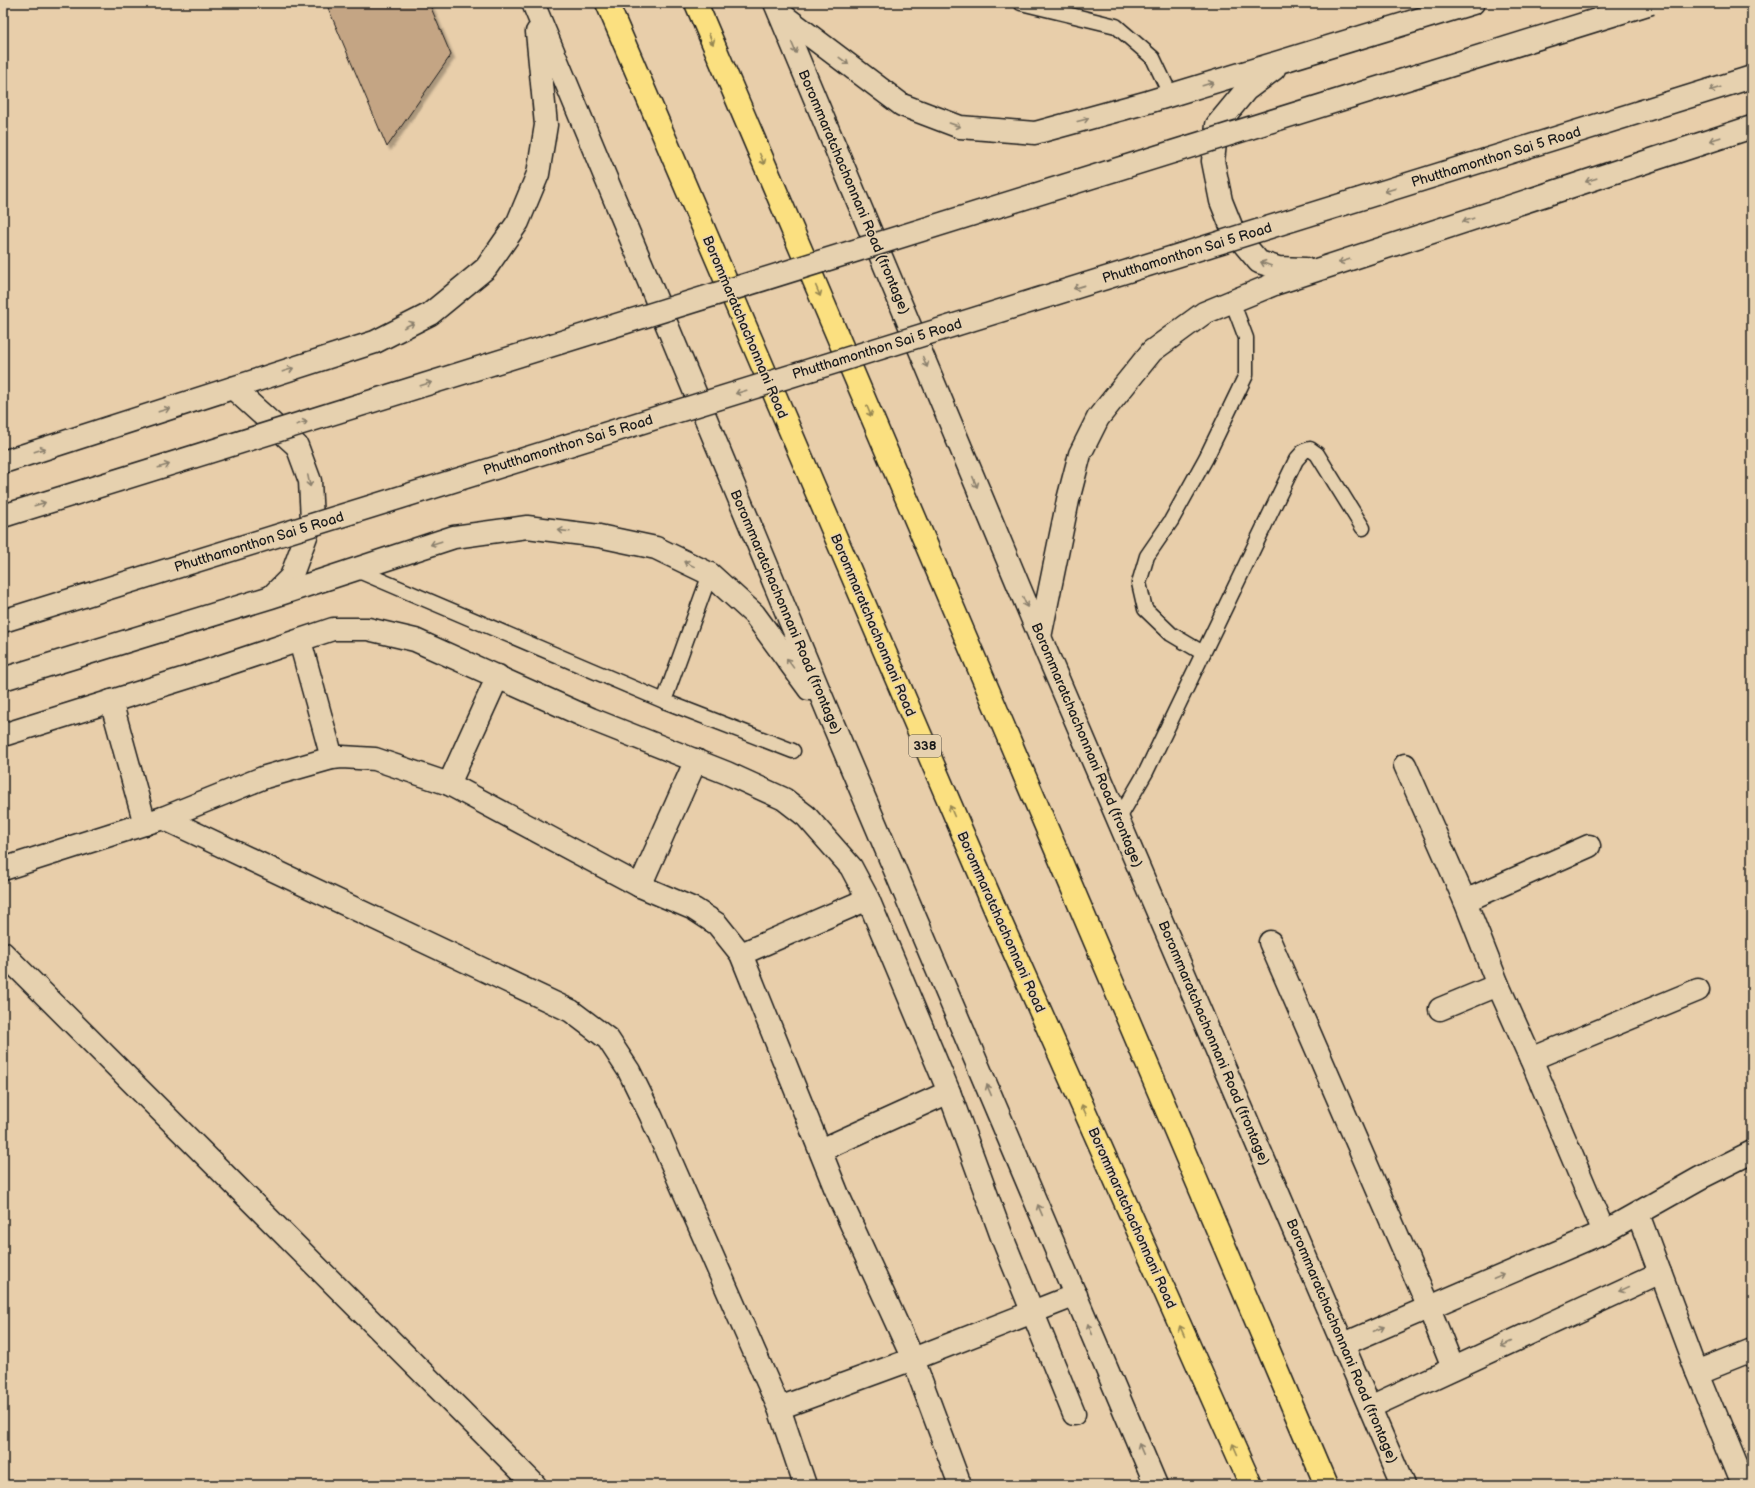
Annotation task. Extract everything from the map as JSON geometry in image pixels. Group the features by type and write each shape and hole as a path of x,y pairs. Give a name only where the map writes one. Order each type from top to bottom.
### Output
{"highway":[{"name":"Borommaratchachonnani Road","path":"607,3 998,916 1251,1485"},
{"path":"696,3 1326,1485"}],"main road":[{"path":"777,8 902,105 960,127 1035,133 1171,96 1473,3"},
{"path":"3,516 1651,3"},
{"path":"3,462 375,342 430,314 486,268 518,222 538,174 546,125 534,6"},
{"name":"Borommaratchachonnani Road (frontage)","path":"534,6 830,717 1156,1485"},
{"name":"Borommaratchachonnani Road (frontage)","path":"777,8 1040,637 1344,1344 1403,1485"},
{"path":"1286,60 1246,90 1217,125 1213,161 1221,201 1233,231 1259,262 1278,268 1318,269"},
{"name":"Phutthamonthon Sai 5 Road","path":"3,621 1752,78"},
{"path":"1040,637 1068,500 1080,454 1098,418 1152,351 1204,313 1277,283 1318,269 1752,127"},
{"path":"233,388 297,446 310,481 312,520 291,577 271,597"},
{"path":"3,679 271,597 454,537 527,527 600,536 656,548 710,574 754,614 830,717"},
{"path":"3,735 300,641 333,629 368,629 415,640 498,676 591,720 727,772 784,799 806,816 851,867 868,899 949,1092 1002,1237 1074,1414"},
{"path":"300,641 332,758"},
{"path":"448,784 498,676"},
{"path":"111,700 154,821 571,1012 608,1039 629,1070 651,1116 779,1408 805,1485"},
{"path":"3,869 154,821 265,777 332,758 342,757 375,759 448,784 640,886 694,909 717,924 741,954 838,1195 913,1359 960,1485"},
{"path":"640,886 696,760"},
{"path":"1405,765 1465,900 1498,985 1604,1232"},
{"path":"1465,900 1589,846"},
{"path":"741,954 868,899"},
{"path":"1270,942 1429,1308 1453,1368"},
{"path":"3,953 535,1485"},
{"path":"1440,1008 1498,985"},
{"path":"1531,1059 1698,990"},
{"path":"821,1150 949,1092"},
{"path":"1344,1344 1604,1232 1700,1178 1752,1152"},
{"path":"1638,1214 1697,1372 1743,1485"},
{"path":"1370,1407 1660,1273"},
{"path":"779,1408 913,1359 1076,1295"},
{"path":"1697,1372 1752,1350"}],"lane":[{"path":"1021,3 1116,26 1153,58 1171,96"},
{"path":"1202,653 1171,634 1145,609 1139,583 1147,556 1171,522 1206,458 1246,375 1246,338 1232,301"},
{"path":"1118,820 1146,772 1296,460 1304,451 1310,449 1317,454 1363,528"},
{"path":"354,569 664,701 793,751"},
{"path":"664,701 710,574"}],"building":[{"path":"326,3 429,3 451,55 387,147"}]}
